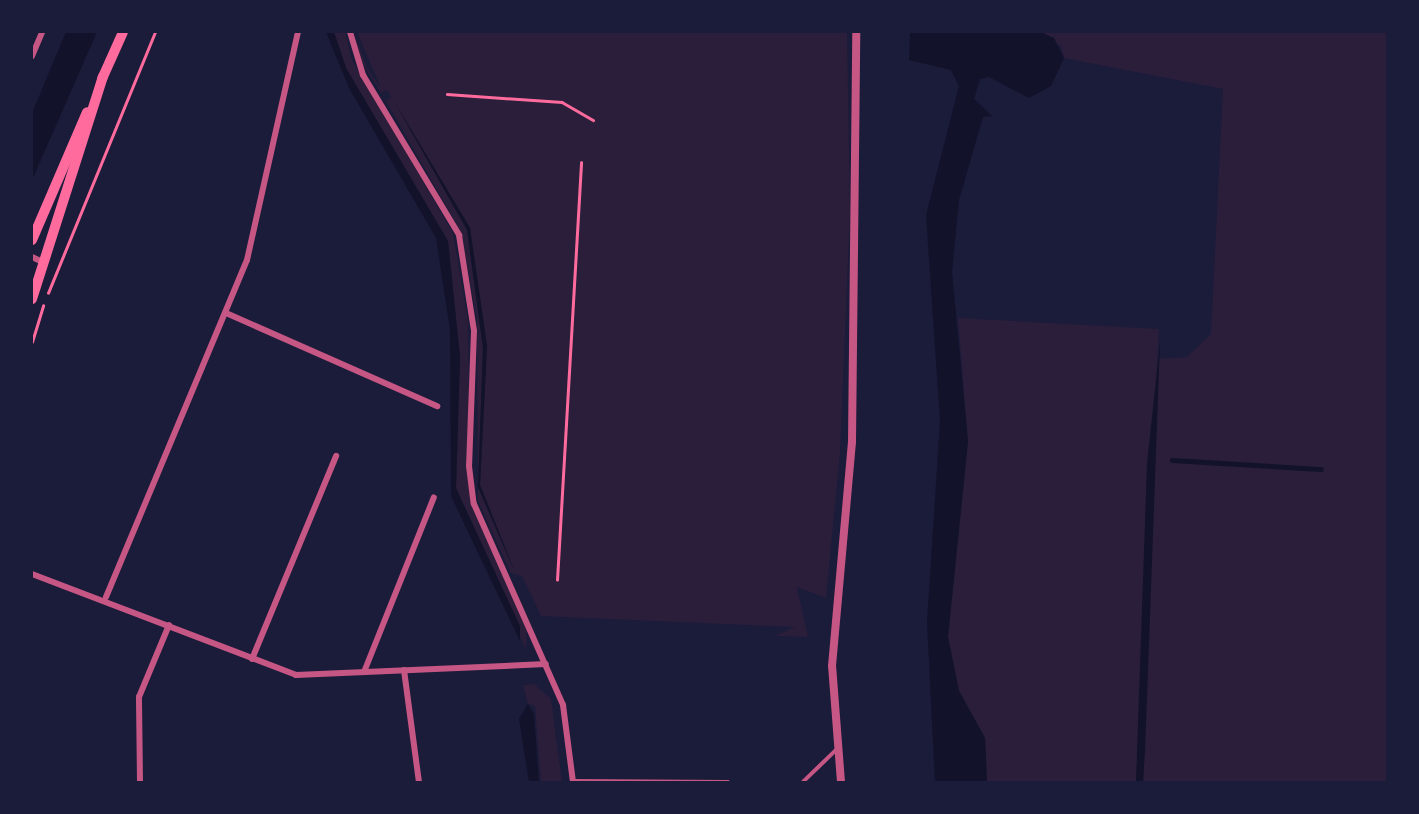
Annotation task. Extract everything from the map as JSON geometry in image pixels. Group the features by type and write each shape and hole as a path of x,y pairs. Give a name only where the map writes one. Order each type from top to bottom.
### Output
{"main road":[{"path":"32,240 122,32"},
{"path":"32,299 103,76"}],"street":[{"path":"32,56 42,32"},
{"path":"106,597 247,260 298,32"},
{"path":"350,32 363,75 459,235 474,331 469,466 474,503 563,705 573,782"},
{"path":"841,782 832,666 852,442 856,32"},
{"path":"32,257 45,262"},
{"path":"226,313 437,406"},
{"path":"252,659 336,456"},
{"path":"365,672 433,496"},
{"path":"32,574 106,597 296,675 547,664"},
{"path":"140,782 139,697 169,625"},
{"path":"404,670 419,782"}],"lane":[{"path":"803,782 839,745"},
{"path":"573,782 728,782"}],"path":[{"path":"32,342 155,32"},
{"path":"447,94 562,102 593,120"},
{"path":"558,580 581,163"}],"shaded area":[{"path":"66,32 97,32 32,180 32,113"},
{"path":"326,32 334,32 346,68 448,241 460,357 456,488 520,626 520,641 451,496 450,330 436,238 349,88"},
{"path":"334,32 345,32 352,60 453,233 468,320 470,502 527,627 526,650 456,488 460,357 448,241 346,68"},
{"path":"354,32 367,68 381,88 357,32 847,32 850,213 840,453 826,598 797,587 808,637 775,636 795,627 541,616 522,576 511,573 478,501 477,321 462,234 386,101 391,97 387,90 381,93 362,63","holes":["394,101 470,228 487,346 480,485 514,571 478,487 483,348 467,229"]},
{"path":"910,32 1043,33 1054,38 1064,58 1051,86 1029,98 989,77 980,79 974,99 992,116 983,117 959,200 952,272 968,441 948,637 959,691 985,738 987,782 935,782 927,622 940,421 926,215 959,86 951,70 909,60"},
{"path":"1032,32 1387,32 1387,782 1143,782 1158,359 1187,357 1211,334 1223,89 1064,58 1061,46"},
{"path":"394,101 470,228 487,346 480,485 515,572 478,487 483,348 467,230"},
{"path":"958,318 1159,329 1136,782 987,782 985,738 959,691 948,637 968,441"},
{"path":"1160,342 1145,752 1143,782 1136,782 1147,464"},
{"path":"534,684 551,699 562,782 541,782 535,706 528,704 523,685"},
{"path":"528,704 534,714 539,782 529,782 519,719"}],"waterway":[{"path":"1172,460 1321,469"}]}
